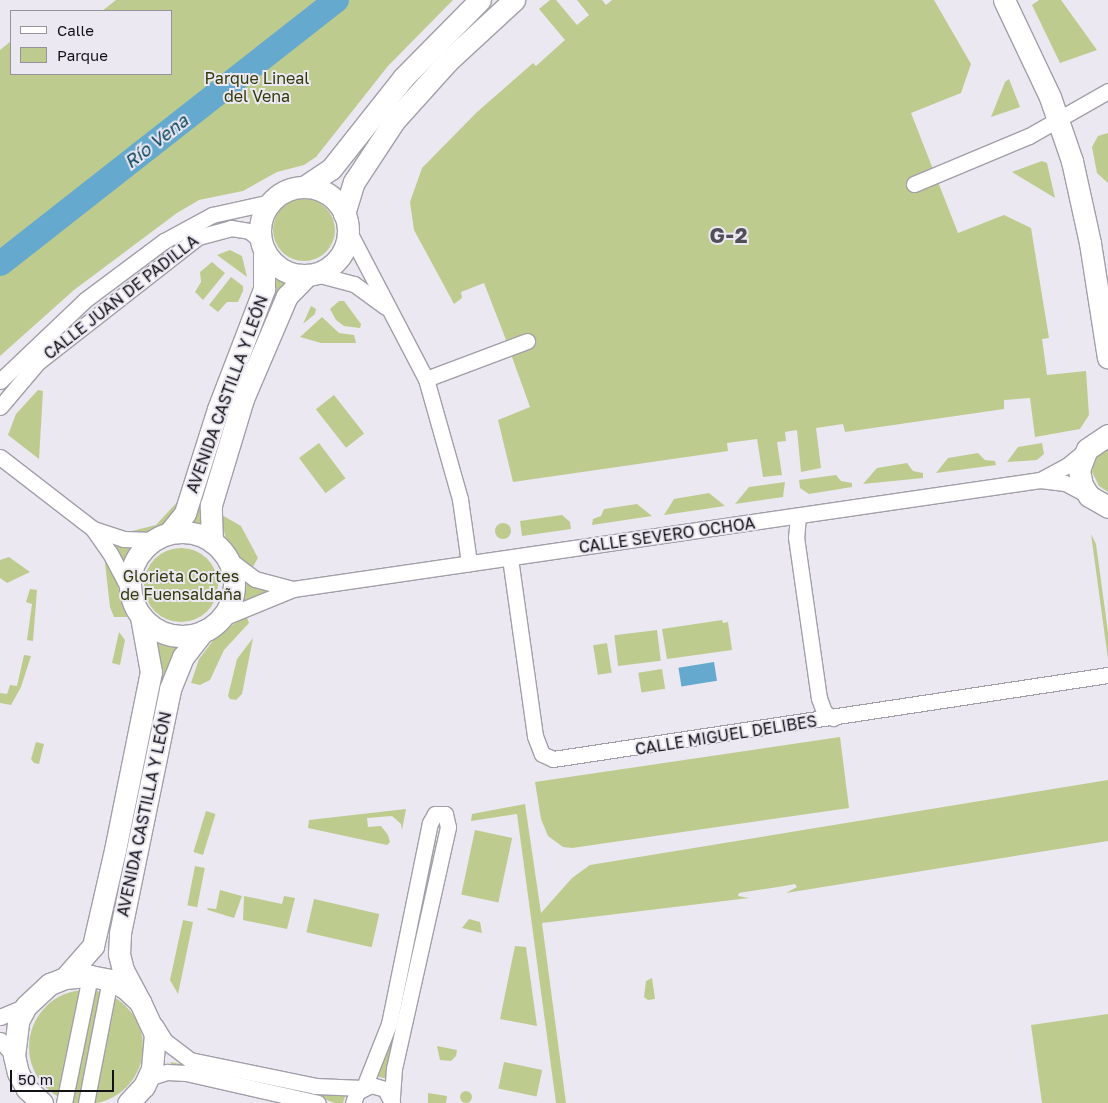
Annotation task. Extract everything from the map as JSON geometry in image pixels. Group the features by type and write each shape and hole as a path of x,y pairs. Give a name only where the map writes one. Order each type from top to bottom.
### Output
{"main road":[{"path":"480,0 404,77 331,169 304,187 286,192 271,202 262,216 262,245 281,269 312,274 339,257 358,175 394,122 448,61 514,0"},
{"path":"1004,0 1058,119 1072,161 1106,324 1108,358"},
{"path":"304,187 328,195 346,222"},
{"name":"AVENIDA CASTILLA Y LEÓN","path":"161,537 184,513 218,409 264,289 262,245"},
{"name":"AVENIDA CASTILLA Y LEÓN","path":"212,542 211,505 240,408 287,296 312,274"},
{"path":"1103,505 1079,474 1087,449 1108,435"},
{"path":"192,533 212,542 226,558 233,575 233,592 220,620 203,632 186,636 169,634 154,628 141,617 129,590 135,560 161,537 192,533"},
{"name":"AVENIDA CASTILLA Y LEÓN","path":"65,978 93,946 115,850 151,672 141,617"},
{"name":"AVENIDA CASTILLA Y LEÓN","path":"139,1094 156,1052 145,1009 123,970 119,954 120,933 170,690 183,657 203,632"},
{"path":"40,1103 18,1073 14,1056 18,1021 26,1006 37,994 65,978 100,978 145,1009"}],"street":[{"path":"914,184 1029,136 1108,91"},
{"name":"CALLE JUAN DE PADILLA","path":"0,381 85,300 164,241 212,214 271,202"},
{"path":"346,222 426,379 460,499 469,563"},
{"name":"CALLE JUAN DE PADILLA","path":"0,407 38,362 198,237 232,228 249,231 262,245"},
{"path":"312,274 354,284 369,292 396,317"},
{"path":"426,379 526,341"},
{"name":"CALLE SEVERO OCHOA","path":"1040,480 1068,465 1087,449"},
{"path":"2,461 92,529 110,553 129,590"},
{"name":"CALLE SEVERO OCHOA","path":"220,620 293,589 1040,480 1065,483 1103,505"},
{"path":"798,516 796,537 819,698 824,712 833,718"},
{"path":"92,529 123,539 161,537"},
{"name":"CALLE SEVERO OCHOA","path":"226,558 255,579 293,589"},
{"name":"CALLE MIGUEL DELIBES","path":"510,558 535,736 539,749 547,757 562,760 1108,676"},
{"path":"807,722 816,716 819,698"},
{"path":"353,1103 364,1088 389,1024 430,823 440,813 445,814 449,822 394,1068 392,1102"},
{"path":"416,891 432,895"},
{"path":"64,1103 100,978"},
{"path":"86,1103 100,978"},
{"path":"0,1017 26,1006"},
{"path":"145,1009 165,1041 190,1060 315,1086 364,1088 378,1086 392,1102"},
{"path":"0,1040 14,1056"},
{"path":"139,1094 167,1072 186,1073 318,1103"}],"green space":[{"name":"Parque Lineal del Vena","path":"116,0 453,0 388,66 316,157 304,165 277,172 243,191 199,200 177,213 74,290 0,356 0,50 10,42 10,75 172,75 172,10 103,10"},
{"path":"550,0 556,0 577,25 589,15 577,0 602,0 606,5 612,0 934,0 971,64 961,93 911,113 958,233 1004,215 1031,228 1049,338 1042,339 1047,375 1086,371 1089,415 1080,429 1035,437 1030,398 1004,400 1004,409 845,432 843,424 816,428 821,468 801,472 797,430 785,432 786,441 777,442 782,475 763,477 757,439 727,443 728,451 513,482 498,420 530,407 503,332 484,283 461,292 462,298 454,304 414,230 410,202 422,168 477,112 533,63 536,66 565,40 539,9"},
{"path":"1039,0 1061,0 1097,50 1060,63 1032,5"},
{"path":"1009,79 1020,107 991,117 1005,82"},
{"path":"1108,133 1108,183 1097,173 1092,147 1098,136"},
{"path":"1042,161 1047,163 1055,198 1012,172"},
{"path":"298,199 310,199 326,208 333,218 335,230 333,242 326,252 310,261 298,261 287,256 278,247 273,236 273,224 278,213 287,204"},
{"path":"230,250 242,256 247,277 217,255"},
{"path":"212,262 225,273 203,300 195,292 201,282 200,272"},
{"path":"231,277 243,286 243,291 238,302 227,302 218,312 209,305"},
{"path":"276,279 285,283 234,397 203,492 201,527 190,524 208,467"},
{"path":"339,301 344,301 361,324 360,328 344,326 336,320 330,309"},
{"path":"311,306 316,309 315,314 303,324"},
{"path":"322,317 339,333 354,335 356,343 321,343 300,337"},
{"path":"38,390 43,391 39,459 8,435 16,414"},
{"path":"334,395 364,434 346,448 316,409"},
{"path":"319,443 345,478 326,493 299,458"},
{"path":"1042,443 1044,454 1037,460 1007,462 1018,447"},
{"path":"1108,446 1108,492 1099,486 1092,472 1096,456"},
{"path":"978,453 985,460 995,461 996,465 936,473 948,458"},
{"path":"907,463 913,471 923,473 923,478 863,484 877,468"},
{"path":"836,475 841,481 852,483 852,487 809,494 800,488 799,480"},
{"path":"785,482 783,497 735,504 749,487"},
{"path":"709,493 725,506 664,515 674,499"},
{"path":"179,500 170,518 159,528 146,532 124,533 156,525"},
{"path":"637,504 652,516 592,525 593,519 601,516 604,509"},
{"path":"220,514 241,526 258,558 251,570 226,540"},
{"path":"562,515 570,522 571,529 522,536 520,521"},
{"path":"503,523 509,525 511,531 509,537 503,539 497,537 495,531 497,525"},
{"path":"1091,534 1096,544 1108,632 1108,659"},
{"path":"109,543 133,546 123,564"},
{"name":"Glorieta Cortes de Fuensaldaña","path":"174,548 188,548 202,554 212,564 218,578 218,592 212,606 202,616 188,622 174,622 160,616 150,606 144,592 144,578 150,564 160,554"},
{"path":"104,554 117,583 127,617 114,617 110,607"},
{"path":"9,557 30,572 7,583 0,578 0,560"},
{"path":"243,579 260,588 277,591 239,604"},
{"path":"30,589 37,590 33,641 27,640 32,604 26,602"},
{"path":"246,615 249,623 224,650 210,680 200,685 191,683 199,659 215,638"},
{"path":"722,620 723,623 728,622 732,650 667,659 662,629"},
{"path":"657,630 661,661 618,666 614,635"},
{"path":"119,632 125,640 120,665 112,663"},
{"path":"253,638 242,694 236,700 230,699 228,696 237,659"},
{"path":"158,643 180,647 113,923 109,923 159,664"},
{"path":"607,643 612,673 598,675 593,645"},
{"path":"24,655 31,656 21,687 11,705 0,703 0,693 7,694 10,685 17,686"},
{"path":"662,669 665,689 641,693 638,673"},
{"path":"840,737 849,808 572,848 563,847 548,836 541,819 535,782"},
{"path":"36,742 44,744 39,764 34,763 31,759"},
{"path":"1108,780 1108,841 786,893 797,887 795,884 739,893 738,896 749,898 542,923 566,1103 556,1103 517,814 471,821 472,814 525,804 541,913 572,878 590,865"},
{"path":"406,809 402,830 401,824 392,816 367,818 368,827 381,826 388,835 390,842 387,845 308,828 309,820"},
{"path":"206,811 216,814 203,855 193,852"},
{"path":"475,830 512,838 498,902 461,895"},
{"path":"433,840 436,841 427,886 423,886"},
{"path":"195,866 205,868 197,907 187,905"},
{"path":"220,890 242,896 234,918 208,910 207,908 216,909"},
{"path":"244,896 282,904 284,896 295,898 287,929 243,920"},
{"path":"421,898 424,899 387,1079 376,1076 394,1027"},
{"path":"314,899 379,914 372,947 306,932"},
{"path":"469,919 480,922 482,933 462,928"},
{"path":"183,920 193,922 178,994 170,980"},
{"path":"515,946 526,947 537,1026 500,1019"},
{"path":"652,978 655,999 648,1000 644,997 646,981"},
{"path":"86,990 108,994 126,1007 139,1025 143,1047 139,1069 126,1087 108,1100 86,1104 64,1100 46,1087 33,1069 29,1047 33,1025 46,1007 64,994"},
{"path":"1108,1014 1108,1103 1042,1103 1031,1025"},
{"path":"437,1046 457,1050 456,1056 451,1061 440,1060"},
{"path":"171,1062 313,1092 346,1093 343,1103 335,1103 313,1095 170,1065"},
{"path":"504,1062 542,1070 537,1097 498,1088"},
{"path":"464,1091 468,1091 472,1097 468,1103 464,1103 460,1099 460,1095"},
{"path":"428,1093 447,1096 446,1103 428,1103"}],"water":[{"path":"714,662 717,681 681,686 678,668"}],"waterway":[{"name":"Río Vena","path":"0,263 336,0"}],"district":[{"name":"G-2","path":"729,235"}]}
